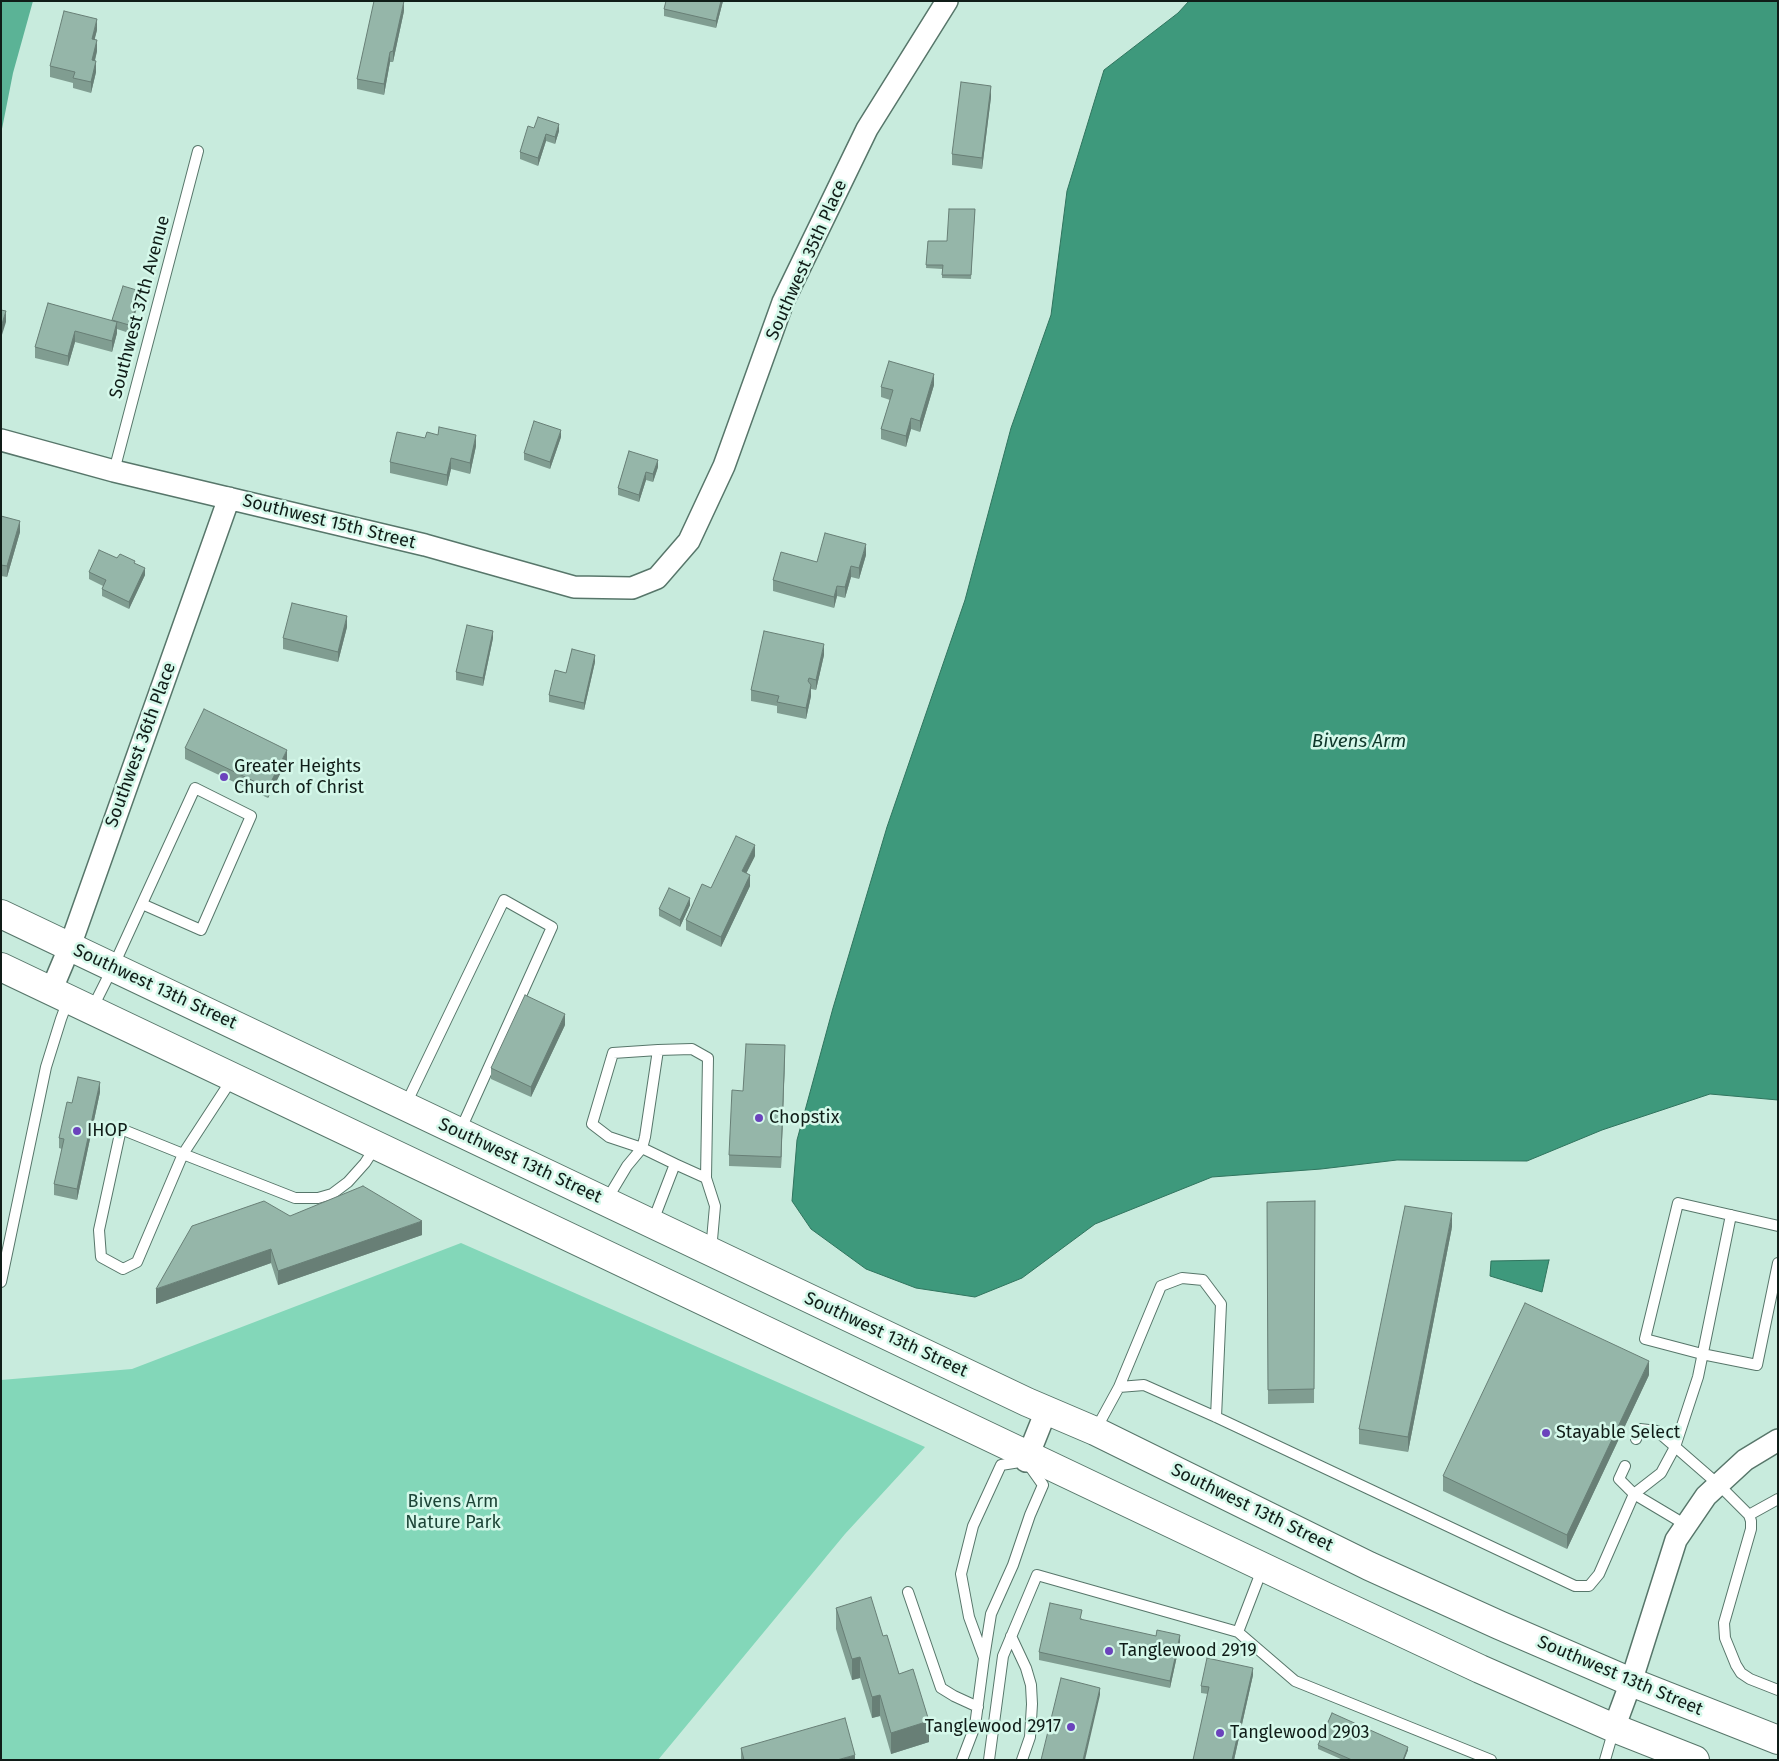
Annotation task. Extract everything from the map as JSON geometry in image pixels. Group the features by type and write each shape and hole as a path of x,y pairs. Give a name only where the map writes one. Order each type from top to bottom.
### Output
{"main road":[{"name":"Southwest 13th Street","path":"1,914 1046,1411 1095,1431 1370,1566 1498,1625 1631,1682 1778,1740"},
{"path":"1,967 1027,1458 1263,1566 1471,1665 1614,1728 1695,1760"}],"street":[{"name":"Southwest 35th Place","path":"656,578 689,541 709,499 724,466 783,302 867,129 947,1"},
{"name":"Southwest 15th Street","path":"1,440 114,470 425,545 574,587 632,588 656,578"},
{"name":"Southwest 36th Place","path":"70,1000 70,946 229,498"},
{"path":"1027,1458 1046,1411"},
{"path":"1614,1728 1631,1682 1676,1540 1706,1496 1745,1460 1778,1440"}],"lane":[{"name":"Southwest 37th Avenue","path":"114,470 198,151"},
{"path":"1,1282 46,1067 61,1019 70,1000 113,967 195,788 251,816 201,930 142,904"},
{"path":"405,1106 504,900 552,927 460,1132"},
{"path":"706,1178 642,1148 609,1138 592,1124 612,1053 692,1049 708,1058 706,1178 715,1206 711,1252"},
{"path":"606,1202 627,1166 642,1148 646,1137 658,1050"},
{"path":"233,1077 183,1154 137,1262 123,1269 101,1257 99,1230 121,1130 183,1154 295,1198 318,1198 332,1194 348,1182 365,1163 376,1146"},
{"path":"652,1224 675,1164"},
{"path":"1778,1226 1678,1202 1645,1339 1702,1354 1757,1365 1778,1264"},
{"path":"1119,1387 1144,1385 1575,1586 1589,1586 1599,1574 1634,1494 1661,1473 1675,1446 1698,1377 1731,1215"},
{"path":"1095,1431 1119,1387 1161,1286 1182,1278 1203,1280 1220,1304 1216,1417"},
{"path":"1636,1439 1640,1429 1657,1431 1719,1485 1749,1515 1751,1529 1724,1623 1725,1638 1736,1665 1742,1673 1750,1679 1778,1690"},
{"path":"962,1760 975,1726 990,1614 1013,1565 1030,1515 1043,1485 1027,1458 1002,1465 973,1526 961,1574 969,1617 984,1658"},
{"path":"1625,1466 1619,1479 1634,1494 1686,1525"},
{"path":"1749,1515 1778,1499"},
{"path":"1238,1632 1263,1566"},
{"path":"989,1760 1003,1656 1037,1575 1238,1632 1295,1681 1491,1760"},
{"path":"908,1592 941,1688 978,1707"},
{"path":"1011,1636 1026,1668 1032,1704 1030,1737 1022,1760"},
{"path":"1605,1760 1614,1728"}],"green space":[{"name":"Bivens Arm Nature Park","path":"461,1243 925,1447 845,1534 658,1760 1,1760 1,1380 132,1369"}],"shaded area":[{"path":"1,1 33,1 13,73 1,134"}],"water":[{"name":"Bivens Arm","path":"1189,1 1778,1 1778,1100 1710,1094 1602,1130 1527,1161 1397,1160 1321,1169 1212,1177 1095,1224 1022,1278 975,1297 916,1288 866,1269 811,1229 792,1201 797,1140 833,1008 887,827 965,600 1011,428 1051,315 1067,191 1104,70 1178,13"},
{"path":"1549,1260 1542,1292 1490,1276 1491,1261"}],"building":[{"path":"374,1 404,1 393,51 390,52 384,84 357,79"},
{"path":"666,1 721,1 716,21 664,9"},
{"path":"64,11 97,19 92,39 97,40 92,60 96,61 91,82 73,78 75,72 50,66"},
{"path":"961,82 991,86 982,158 952,154"},
{"path":"538,117 559,124 555,137 546,134 538,158 520,152 528,126 534,128"},
{"path":"949,209 975,209 971,275 942,275 943,265 926,265 928,241 947,241"},
{"path":"123,286 140,291 129,325 112,320"},
{"path":"48,303 117,322 112,341 75,331 68,356 35,347"},
{"path":"1,310 6,311 1,327"},
{"path":"889,361 934,374 920,421 911,418 906,436 881,429 893,390 881,387"},
{"path":"534,421 561,430 550,462 524,453"},
{"path":"439,427 476,435 470,463 451,458 447,475 390,462 397,432 425,438 427,432 438,435"},
{"path":"629,451 658,460 653,474 646,472 639,495 618,488"},
{"path":"1,516 20,521 7,566 1,565"},
{"path":"825,533 866,544 859,568 851,566 845,587 837,586 834,597 773,580 781,552 817,562"},
{"path":"99,550 117,558 120,554 145,568 129,602 102,589 106,580 89,572"},
{"path":"292,603 347,616 338,652 283,638"},
{"path":"467,625 493,631 483,678 456,672"},
{"path":"764,631 824,644 816,680 809,678 808,681 811,685 806,708 777,702 779,696 751,690"},
{"path":"572,649 595,655 584,703 549,695 555,670 566,673"},
{"path":"204,709 287,750 268,788 185,748"},
{"path":"736,836 755,845 742,871 750,875 721,937 686,920 702,884 711,888"},
{"path":"669,888 690,898 680,920 659,909"},
{"path":"525,995 565,1014 531,1087 491,1068"},
{"path":"746,1044 785,1045 781,1157 729,1155 732,1090 743,1091"},
{"name":"IHOP","path":"78,1077 100,1082 77,1189 54,1184 64,1139 59,1138 67,1102 72,1103"},
{"path":"363,1186 422,1221 278,1271 271,1249 156,1289 192,1226 264,1201 290,1216"},
{"path":"1315,1201 1314,1389 1268,1390 1267,1202"},
{"path":"1405,1206 1452,1213 1408,1437 1359,1429"},
{"name":"Stayable Select","path":"1525,1303 1649,1361 1567,1535 1443,1476"},
{"path":"871,1597 883,1636 887,1635 899,1674 913,1669 929,1721 891,1733 880,1695 872,1697 860,1657 852,1659 836,1608"},
{"name":"Tanglewood 2919","path":"1050,1603 1082,1610 1080,1619 1156,1636 1157,1630 1180,1635 1170,1681 1039,1652"},
{"name":"Tanglewood 2903","path":"1207,1658 1253,1668 1232,1760 1193,1760 1209,1687 1201,1686"},
{"name":"Tanglewood 2917","path":"1061,1678 1100,1688 1083,1760 1041,1760"},
{"path":"1332,1713 1408,1747 1403,1760 1352,1760 1318,1745"},
{"path":"845,1718 855,1755 837,1760 744,1760 741,1748"}],"place":[{"name":"Greater Heights Church of Christ","path":"224,777"},
{"name":"Chopstix","path":"759,1118"},
{"name":"IHOP","path":"77,1131"},
{"name":"Stayable Select","path":"1546,1433"},
{"name":"Tanglewood 2919","path":"1109,1651"},
{"name":"Tanglewood 2917","path":"1071,1727"},
{"name":"Tanglewood 2903","path":"1220,1733"}]}
